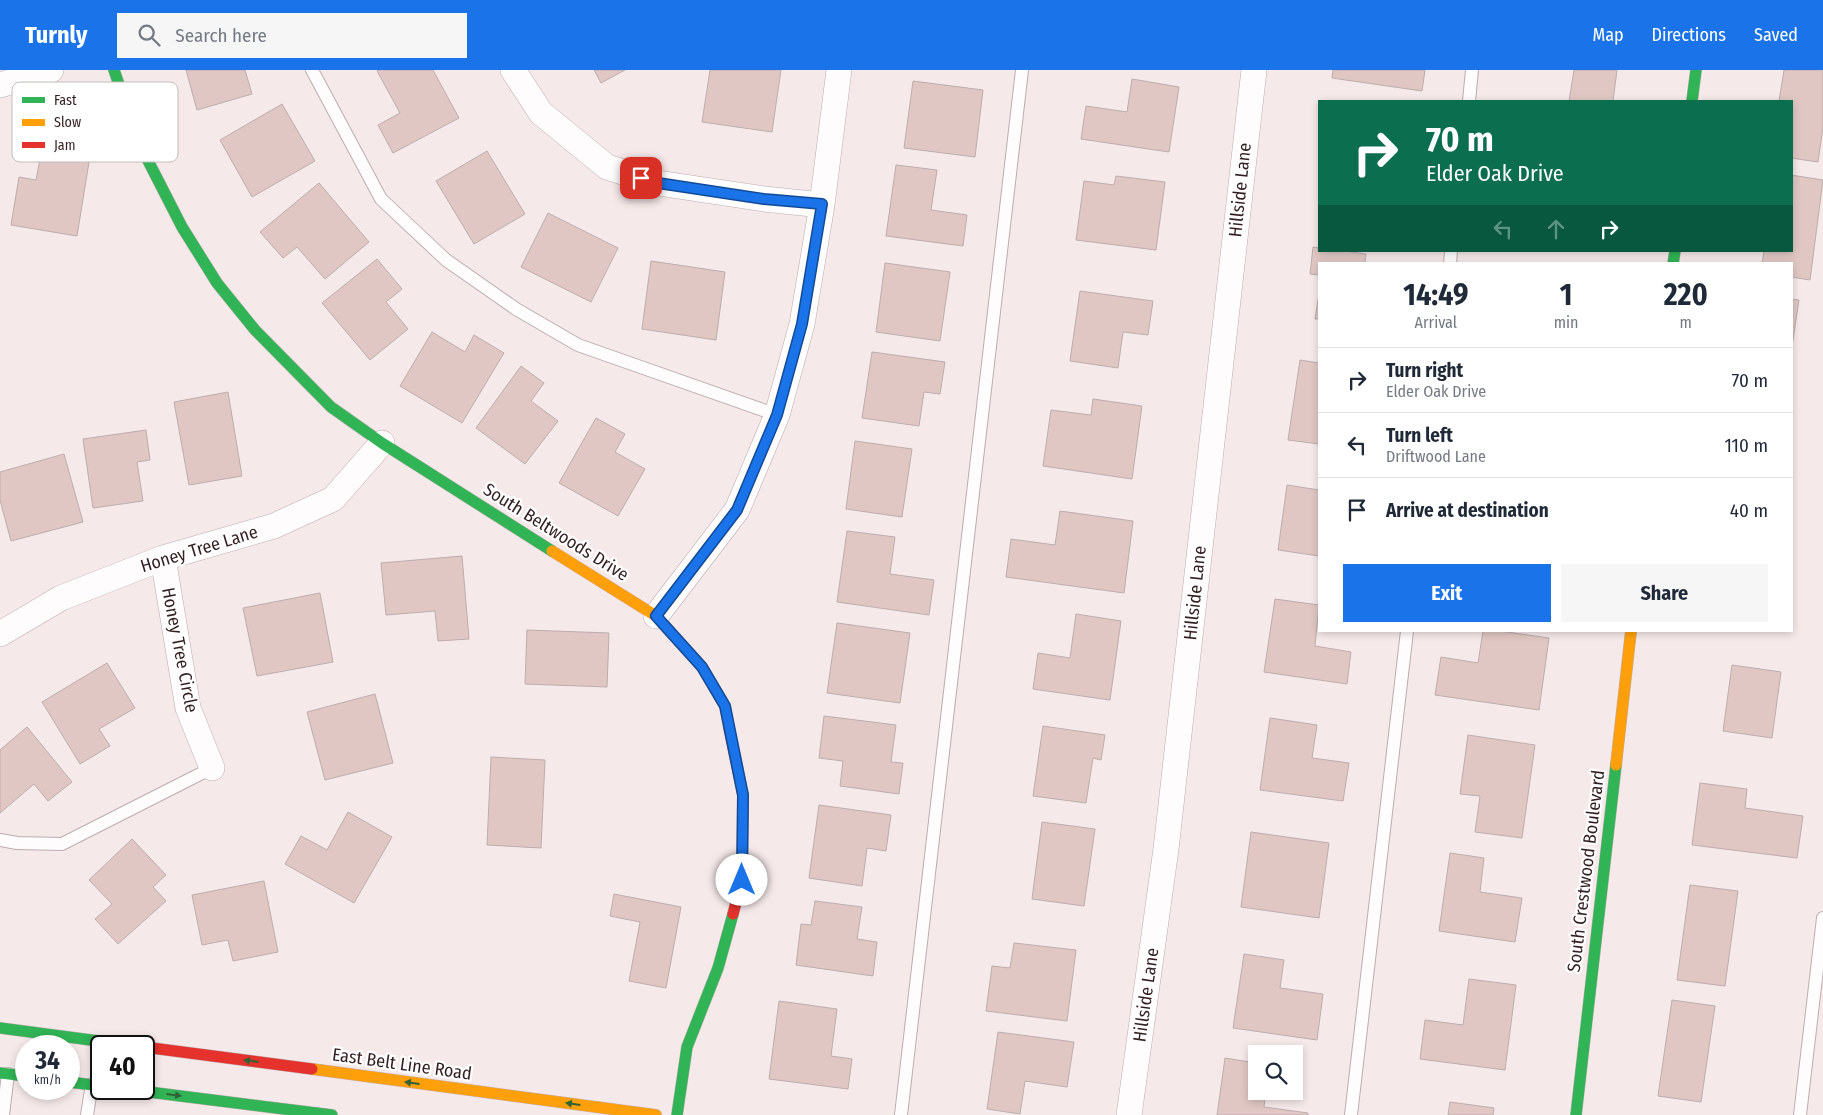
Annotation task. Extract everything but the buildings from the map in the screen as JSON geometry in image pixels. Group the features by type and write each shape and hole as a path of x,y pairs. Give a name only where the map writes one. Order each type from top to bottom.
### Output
{"street":[{"path":"0,85 51,70"},
{"name":"South Beltwoods Drive","path":"114,70 118,82"},
{"path":"513,70 541,113 607,167 658,183 764,199 822,204"},
{"path":"656,616 737,510 777,415 802,324 822,204 839,70"},
{"name":"Hillside Lane","path":"1129,1115 1166,849 1254,70"},
{"path":"1692,100 1696,70"},
{"name":"South Beltwoods Drive","path":"149,162 182,227 217,283 255,330 331,407 382,443 656,616 702,667 725,706 743,795 742,880 718,968 687,1047 677,1115"},
{"name":"Honey Tree Lane","path":"0,634 61,598 163,558 274,526 333,499 382,443"},
{"name":"Honey Tree Circle","path":"163,558 188,708 212,768"},
{"name":"South Crestwood Boulevard","path":"1576,1115 1632,632"},
{"path":"0,1028 90,1040"},
{"name":"East Belt Line Road","path":"155,1048 656,1115"},
{"path":"155,1093 332,1115"}],"lane":[{"path":"312,70 381,199 446,260 516,308 578,344 777,415"},
{"path":"901,1115 1022,70"},
{"path":"1469,100 1472,70"},
{"path":"1351,1115 1407,632"},
{"path":"0,840 17,843 62,844 212,768"},
{"path":"1800,1115 1823,918"},
{"path":"3,1115 4,1073"},
{"path":"87,1115 92,1100"}],"traffic: fast":[{"path":"114,70 118,82"},
{"path":"1692,100 1696,70"},
{"path":"149,162 182,227 217,283 255,330 331,407 382,443 552,551"},
{"path":"1673,262 1675,252"},
{"path":"1576,1115 1616,765"},
{"path":"677,1115 687,1047 718,968 733,914"},
{"path":"0,1028 90,1040"},
{"path":"0,1073 15,1075"},
{"path":"80,1083 90,1085"},
{"path":"155,1093 332,1115"}],"traffic: slow":[{"path":"552,551 656,616 702,667 725,706 729,728"},
{"path":"1616,765 1631,632"},
{"path":"312,1069 656,1115"}],"traffic: jam":[{"path":"729,728 743,795 742,880 733,914"},
{"path":"155,1048 312,1069"}],"route":[{"path":"641,178 658,183 764,199 822,204 802,324 777,415 737,510 656,616 702,667 725,706 743,795 742,880"}]}
